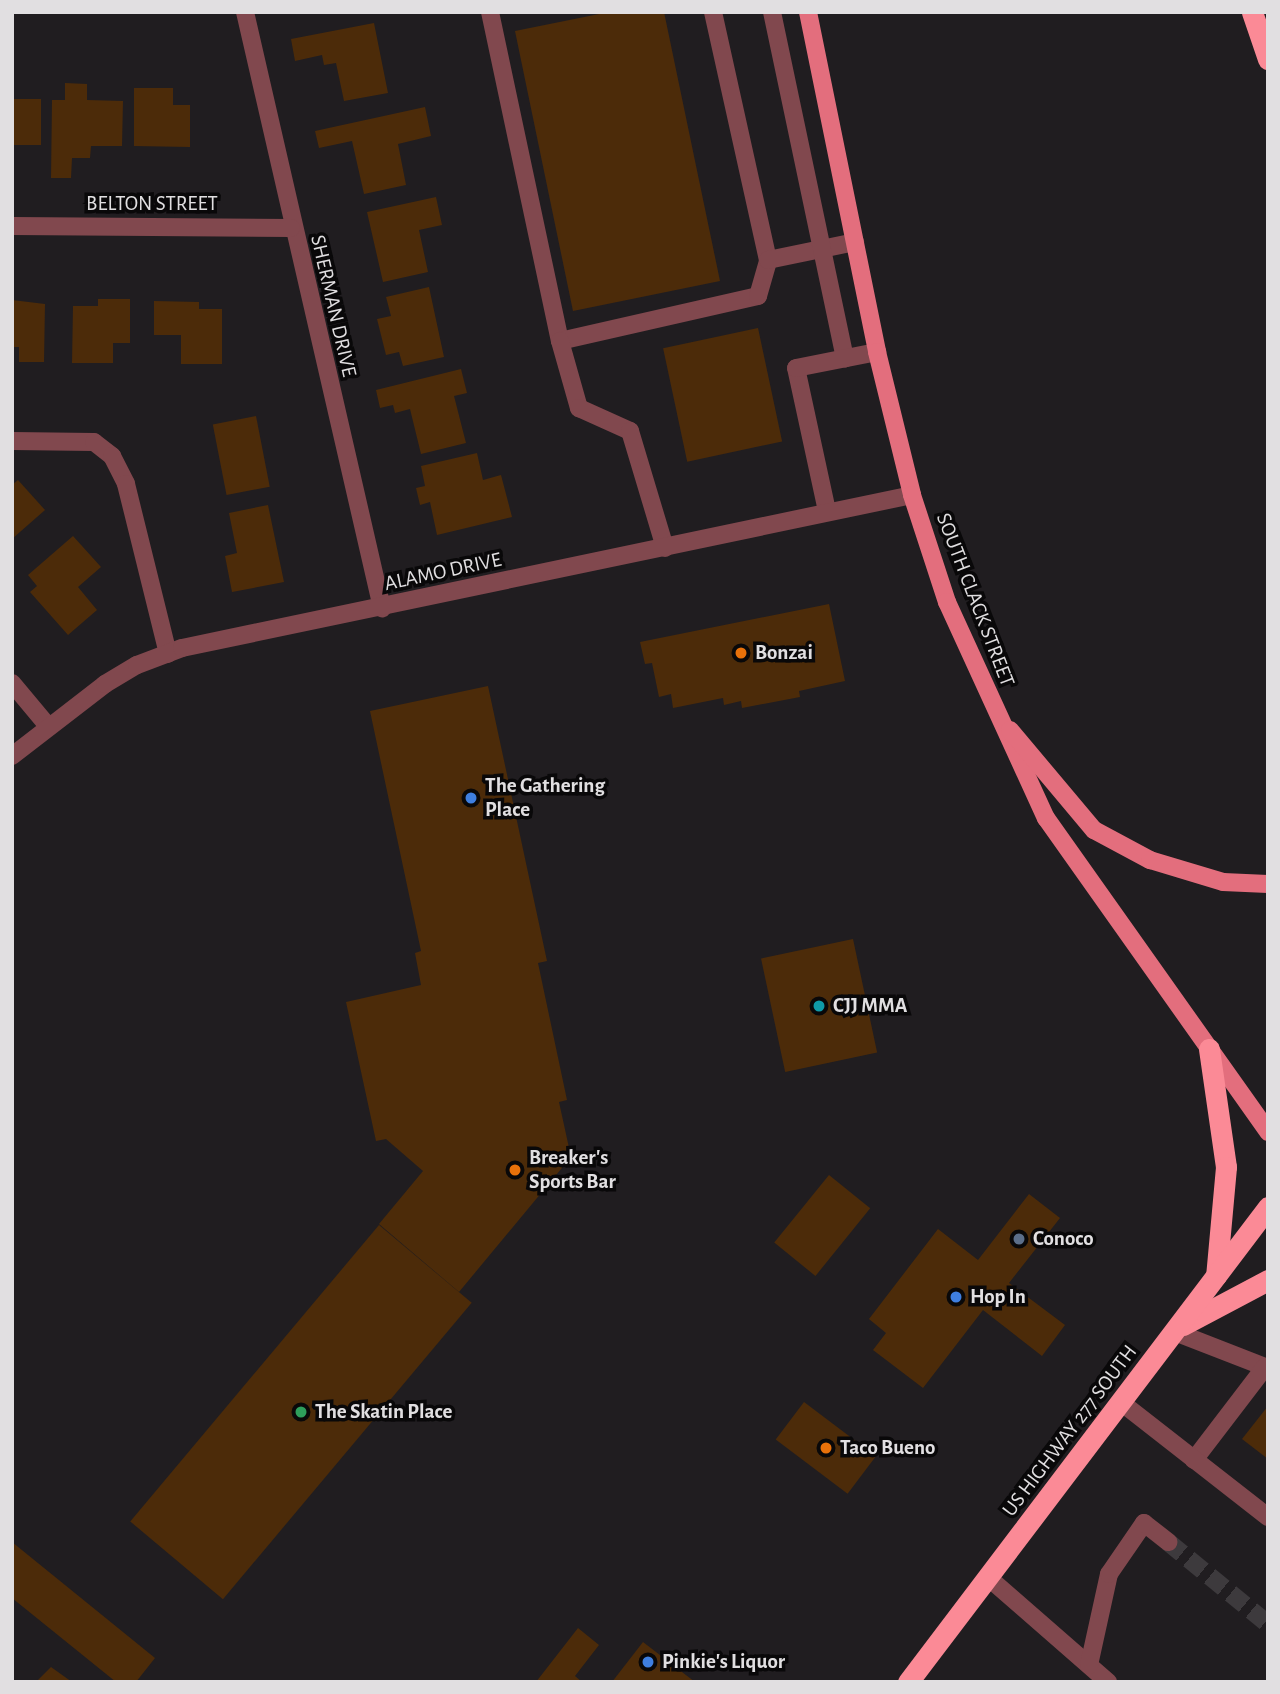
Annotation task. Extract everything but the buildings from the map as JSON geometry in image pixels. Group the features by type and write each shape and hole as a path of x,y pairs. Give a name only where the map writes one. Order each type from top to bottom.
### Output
{"highway":[{"path":"1252,12 1268,59"},
{"path":"1209,1049 1226,1154 1216,1276"},
{"name":"US HIGHWAY 277 SOUTH","path":"908,1682 990,1579 1268,1207"},
{"path":"1176,1330 1268,1280"}],"main road":[{"name":"SOUTH CLACK STREET","path":"808,12 877,352 912,495 947,602 992,708 1046,818 1268,1132"},
{"path":"992,708 1094,830 1150,860 1223,882 1268,884"}],"street":[{"name":"SHERMAN DRIVE","path":"245,12 291,228 382,608"},
{"path":"490,12 560,341 579,408 630,431 665,548"},
{"path":"560,341 758,296 768,260 713,12"},
{"path":"772,12 845,358"},
{"name":"BELTON STREET","path":"12,226 291,228"},
{"path":"768,260 855,242"},
{"path":"827,511 796,368 877,352"},
{"path":"12,442 94,442 112,456 126,484 168,654"},
{"name":"ALAMO DRIVE","path":"12,756 48,726 137,665 168,654 827,511 912,495"},
{"path":"12,683 48,726"},
{"path":"1176,1330 1266,1368 1195,1460"},
{"path":"1122,1403 1268,1517"},
{"path":"1089,1665 1109,1574 1144,1523 1168,1542"},
{"path":"990,1579 1108,1682"}],"tunnel":[{"path":"1168,1542 1268,1624"}],"place":[{"name":"Bonzai","path":"741,653"},
{"name":"The Gathering Place","path":"471,798"},
{"name":"CJJ MMA","path":"819,1006"},
{"name":"Breaker's Sports Bar","path":"515,1170"},
{"name":"Conoco","path":"1019,1239"},
{"name":"Hop In","path":"956,1297"},
{"name":"The Skatin Place","path":"301,1412"},
{"name":"Taco Bueno","path":"826,1448"},
{"name":"Pinkie's Liquor","path":"648,1662"}]}
